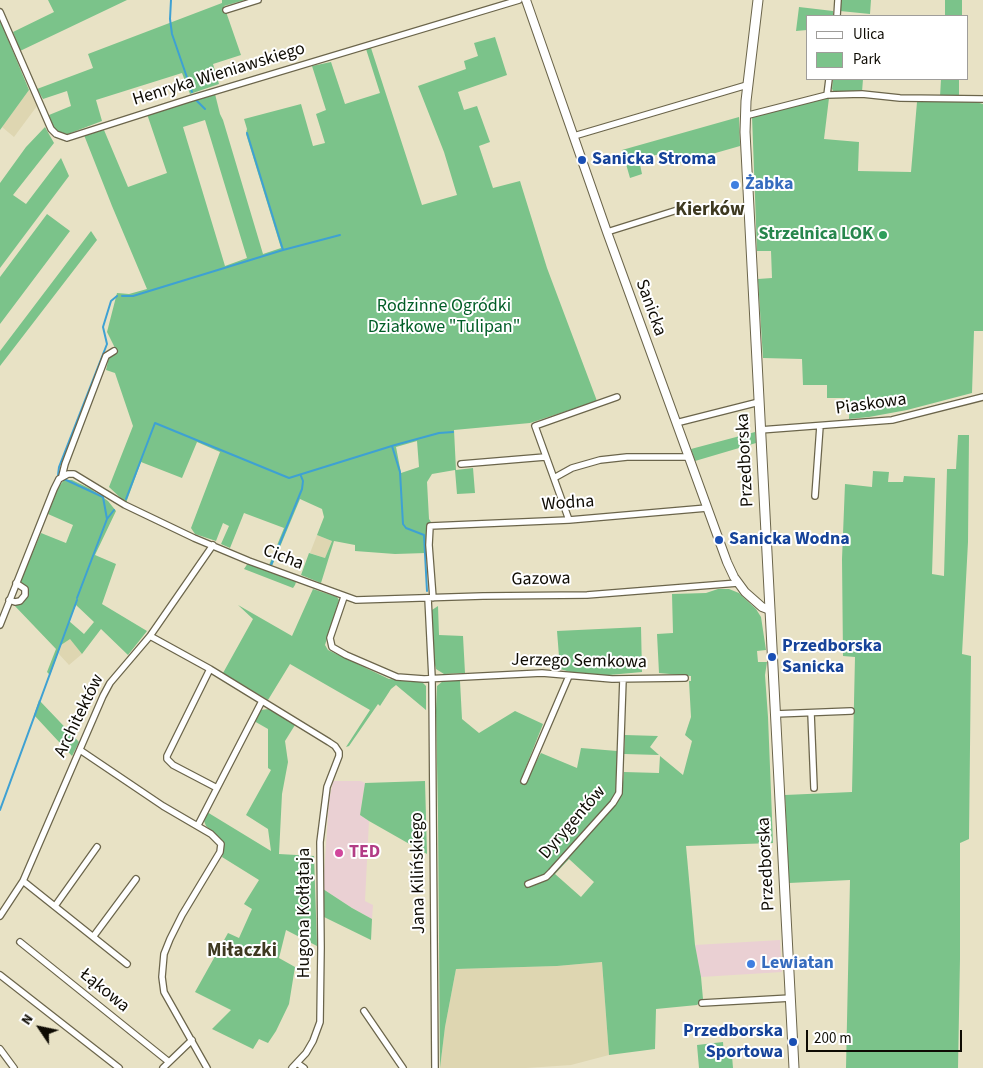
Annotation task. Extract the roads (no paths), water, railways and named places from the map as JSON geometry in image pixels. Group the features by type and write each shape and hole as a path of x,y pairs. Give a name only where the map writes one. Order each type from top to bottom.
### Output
{"main road":[{"name":"Przedborska","path":"758,0 745,116 794,1068"}],"street":[{"path":"226,10 258,0"},
{"name":"Henryka Wieniawskiego","path":"0,12 51,129 56,134 67,138 189,99 328,59 519,0"},
{"name":"Sanicka","path":"526,0 607,232 727,562 738,583 762,607 770,610"},
{"path":"837,15 838,0"},
{"path":"827,95 829,80"},
{"path":"574,136 747,85"},
{"path":"745,116 827,95 862,94 900,98 983,100"},
{"path":"607,232 686,206"},
{"path":"0,625 54,489 59,479 65,475 65,464 106,356 114,351"},
{"path":"569,520 535,426 616,397"},
{"name":"Piaskowa","path":"760,430 892,420 983,398"},
{"path":"676,423 759,402"},
{"path":"816,496 820,426"},
{"path":"461,464 545,457"},
{"path":"554,478 572,468 600,460 627,457 688,457"},
{"name":"Cicha","path":"65,475 74,474 125,505 249,561 344,597"},
{"name":"Wodna","path":"431,598 430,526 569,520 708,508"},
{"name":"Architektów","path":"0,916 23,881 110,683 150,636 213,545"},
{"path":"10,600 20,602 25,595 25,589 16,583"},
{"name":"Gazowa","path":"344,597 362,601 587,595 738,583"},
{"path":"344,597 330,638 330,644 334,649 394,676 432,678 431,598"},
{"path":"150,636 262,700 198,825"},
{"path":"210,669 167,759 173,765 217,788"},
{"name":"Jerzego Semkowa","path":"432,678 542,673 623,679 685,678"},
{"path":"524,781 569,676"},
{"name":"Jana Kilińskiego","path":"432,678 435,1068"},
{"name":"Dyrygentów","path":"528,884 551,872 619,794 623,679"},
{"name":"Hugona Kołłątaja","path":"262,700 335,746 339,752 327,787 320,842 320,1022 313,1041 295,1066"},
{"path":"811,712 814,788"},
{"path":"775,714 851,712"},
{"path":"80,750 163,806 198,825 211,834 220,844 220,852 182,914 170,939 164,954 162,977 164,992 207,1068"},
{"path":"55,906 97,847"},
{"path":"93,937 136,879"},
{"path":"23,881 127,964"},
{"name":"Łąkowa","path":"20,942 169,1062"},
{"path":"0,975 119,1068"},
{"path":"702,1003 791,998"},
{"path":"364,1011 403,1068"},
{"path":"163,1068 192,1040"},
{"path":"0,1049 14,1068"},
{"path":"295,1066 304,1068"}],"waterway":[{"path":"171,0 170,19 172,34 192,92"},
{"path":"196,100 205,109"},
{"path":"247,133 283,250"},
{"path":"122,296 133,296 283,250 340,235"},
{"path":"58,475 59,467 107,344 103,327 111,301 117,296"},
{"path":"126,499 155,423 289,478 395,445 439,433 453,432"},
{"path":"392,446 400,472 403,524 406,528 424,535 427,591"},
{"path":"271,565 302,489 303,481 301,476"},
{"path":"64,479 103,497 107,519 77,598"},
{"path":"107,519 114,510"},
{"path":"0,810 77,600"}],"place":[{"name":"Sanicka Stroma","path":"582,160"},
{"name":"Żabka","path":"735,185"},
{"name":"Strzelnica LOK","path":"883,235"},
{"name":"Sanicka Wodna","path":"719,540"},
{"name":"Przedborska Sanicka","path":"772,657"},
{"name":"TED","path":"339,853"},
{"name":"Lewiatan","path":"751,964"},
{"name":"Przedborska Sportowa","path":"793,1042"}],"district":[{"name":"Kierków","path":"710,211"},
{"name":"Miłaczki","path":"242,952"}],"park label":[{"name":"Rodzinne Ogródki Działkowe \"Tulipan\"","path":"444,317"}]}
